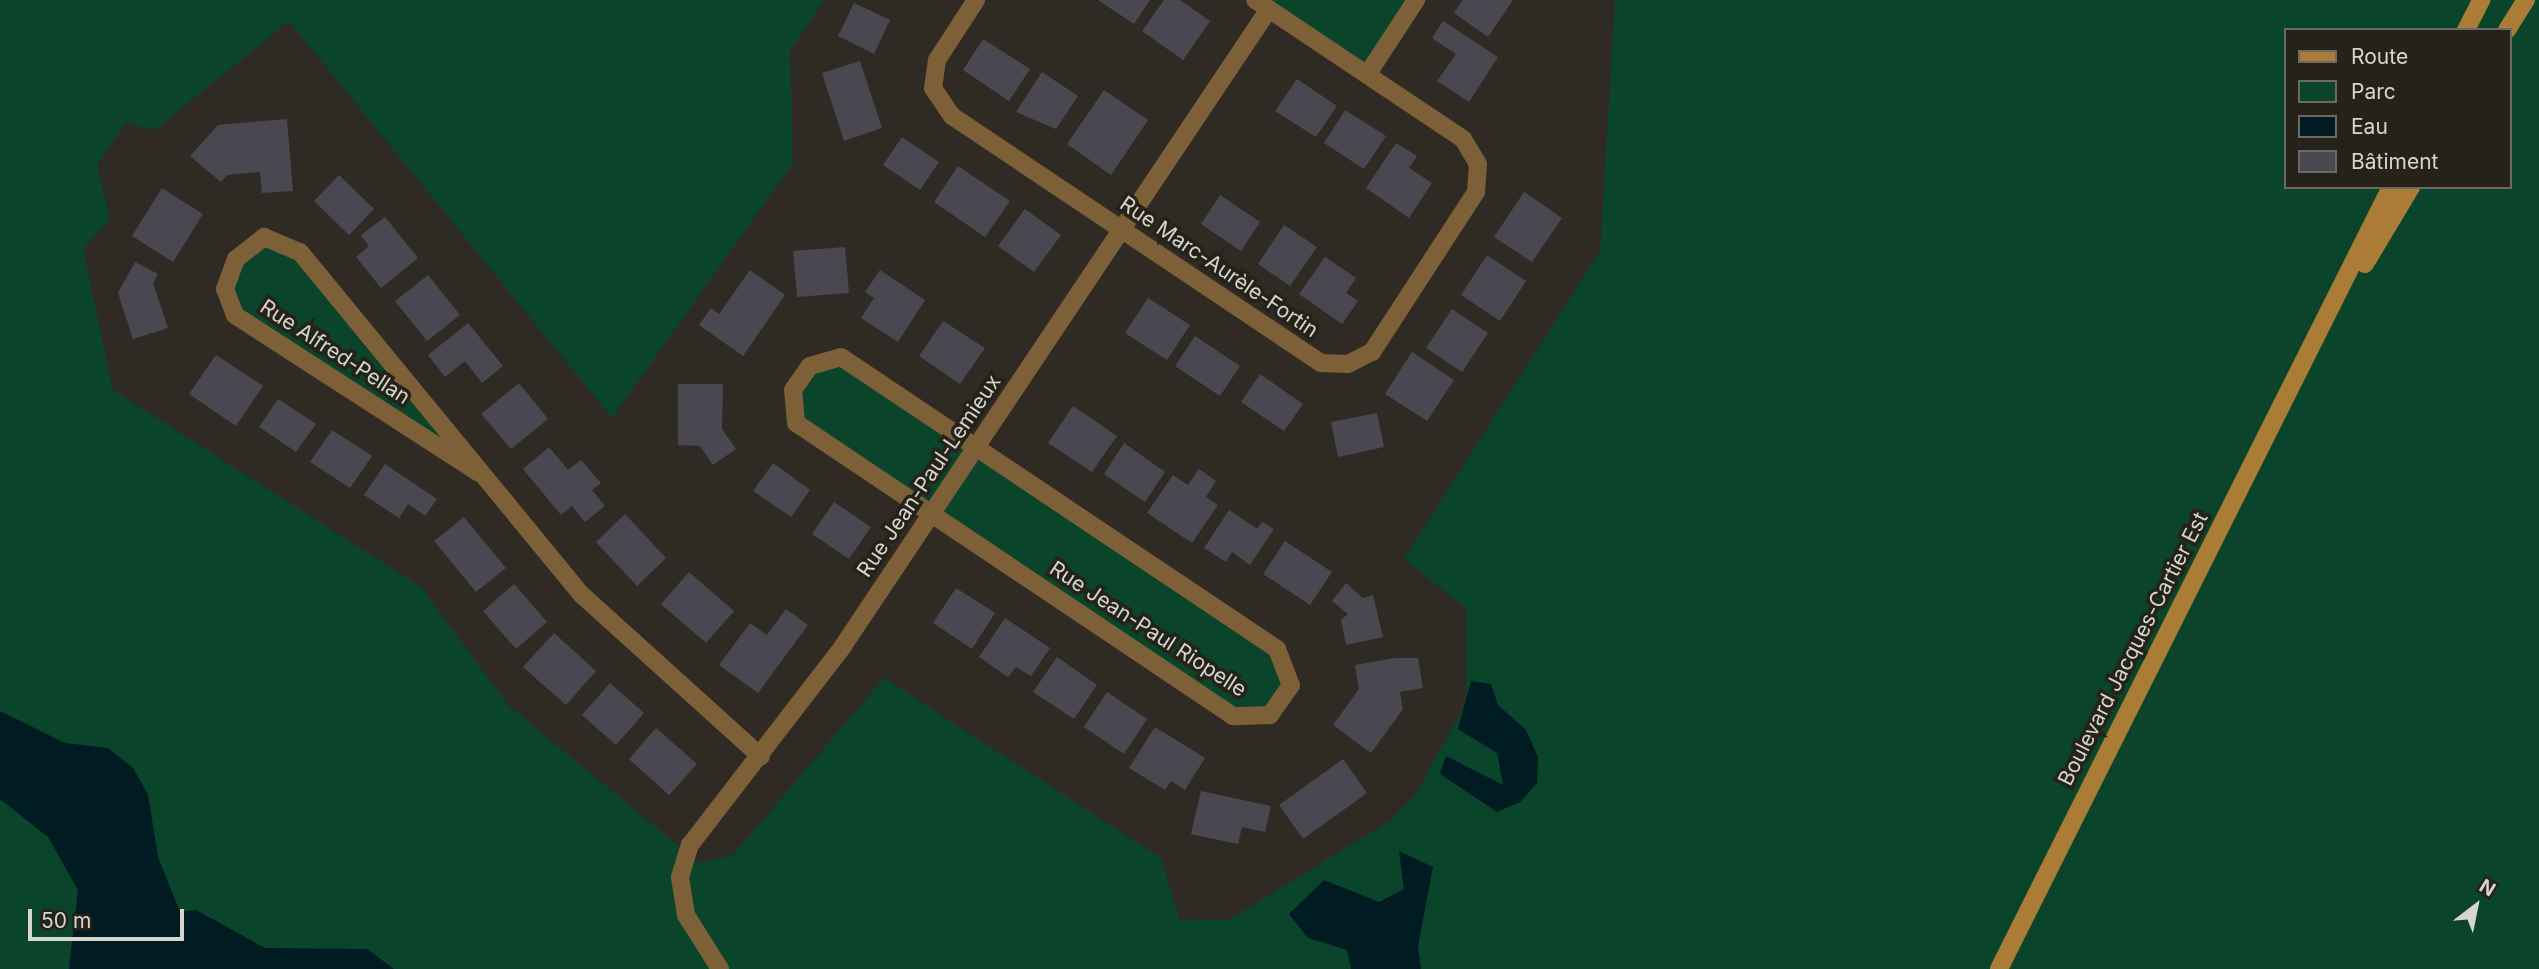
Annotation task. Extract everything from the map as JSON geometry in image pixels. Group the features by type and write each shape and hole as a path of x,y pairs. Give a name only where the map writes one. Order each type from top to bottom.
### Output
{"main road":[{"path":"2467,28 2481,0"},
{"path":"2508,28 2526,0"},
{"name":"Boulevard Jacques-Cartier Est","path":"1999,969 2312,351 2389,189"},
{"name":"Boulevard Jacques-Cartier Est","path":"2312,351 2411,189"}],"street":[{"name":"Rue Marc-Aurèle-Fortin","path":"976,0 937,60 933,88 952,116 1321,363 1348,364 1371,352 1476,192 1478,164 1464,139 1367,75"},
{"path":"1262,5 1367,75 1416,0"},
{"name":"Rue Jean-Paul-Lemieux","path":"720,969 686,915 680,877 690,845 761,757 931,514 1122,229 1262,5"},
{"name":"Rue Alfred-Pellan","path":"480,473 235,315 225,289 236,259 264,237 300,252 582,595 761,757"},
{"name":"Rue Jean-Paul Riopelle","path":"841,357 1277,649 1291,685 1270,715 1233,716 931,514 796,423 799,382 810,366 841,357"}],"green space":[{"path":"0,0 824,0 790,51 793,163 612,418 289,21 155,130 126,123 97,164 110,220 83,249 113,390 421,587 508,705 699,863 733,855 884,678 1161,858 1179,919 1229,920 1391,820 1415,796 1466,703 1466,608 1404,559 1600,251 1615,0 2539,0 2539,969 0,969"},
{"path":"1255,0 1416,0 1367,75"},
{"path":"264,237 300,252 479,473 235,315 225,289 236,259"},
{"path":"841,357 1277,649 1291,685 1270,715 1233,716 796,423 793,390 810,366"}],"water":[{"path":"1471,681 1491,684 1498,705 1526,730 1538,757 1537,783 1520,802 1497,812 1440,774 1446,756 1503,785 1497,753 1458,729"},
{"path":"0,711 65,743 108,748 133,768 148,795 158,857 180,912 196,910 265,948 367,949 394,969 69,969 78,890 48,837 0,799"},
{"path":"1399,851 1433,867 1418,946 1421,969 1351,969 1347,950 1308,938 1289,914 1324,880 1379,902 1404,889"}],"building":[{"path":"1098,0 1150,0 1134,24"},
{"path":"1164,0 1180,0 1210,21 1183,60 1142,31"},
{"path":"1463,0 1513,0 1488,37 1454,13"},
{"path":"854,3 890,20 874,54 838,36"},
{"path":"1443,21 1498,57 1469,102 1437,81 1456,54 1432,38"},
{"path":"983,39 1030,69 1009,101 963,70"},
{"path":"860,61 882,128 844,141 822,73"},
{"path":"1042,72 1078,96 1056,129 1016,112"},
{"path":"1297,79 1337,106 1316,137 1275,111"},
{"path":"1104,90 1148,120 1111,175 1067,144"},
{"path":"1345,110 1386,136 1364,169 1324,143"},
{"path":"287,119 293,191 262,193 260,172 227,175 221,182 190,156 218,125"},
{"path":"902,137 939,162 920,190 883,165"},
{"path":"1396,143 1417,156 1409,168 1432,183 1409,218 1366,188"},
{"path":"958,166 1010,201 985,237 934,202"},
{"path":"339,175 374,209 349,235 314,201"},
{"path":"162,188 203,214 173,262 132,236"},
{"path":"1524,192 1562,218 1532,262 1494,237"},
{"path":"1220,195 1260,222 1241,251 1201,224"},
{"path":"1025,209 1061,235 1034,272 998,246"},
{"path":"385,217 418,258 381,288 356,257 369,246 361,235"},
{"path":"1284,225 1317,247 1290,286 1258,264"},
{"path":"845,247 849,293 797,297 793,251"},
{"path":"1487,255 1526,281 1500,321 1461,295"},
{"path":"1325,257 1356,278 1346,293 1358,301 1342,324 1299,294"},
{"path":"135,262 158,274 153,283 168,328 133,339 118,293"},
{"path":"750,270 785,295 743,356 699,325 711,308 719,314"},
{"path":"880,270 925,300 898,342 861,318 874,298 865,292"},
{"path":"428,275 460,315 427,341 395,301"},
{"path":"1148,298 1190,325 1167,360 1125,333"},
{"path":"1452,309 1488,333 1462,372 1426,348"},
{"path":"943,321 985,348 960,384 919,356"},
{"path":"468,323 503,366 482,383 465,361 445,377 428,355"},
{"path":"1195,336 1240,366 1220,396 1175,366"},
{"path":"1412,352 1454,380 1427,421 1385,394"},
{"path":"216,355 263,386 236,426 189,394"},
{"path":"1260,374 1303,404 1284,431 1241,402"},
{"path":"519,383 548,419 511,449 481,414"},
{"path":"678,384 723,384 722,429 736,449 713,465 700,446 678,445"},
{"path":"278,399 316,424 296,452 259,427"},
{"path":"1073,406 1117,436 1092,472 1048,443"},
{"path":"1377,413 1384,447 1338,457 1331,422"},
{"path":"332,430 372,456 350,488 310,462"},
{"path":"1124,443 1165,472 1145,502 1104,474"},
{"path":"549,447 568,470 581,460 601,483 592,490 605,506 585,522 572,506 561,515 523,469"},
{"path":"773,463 810,490 791,517 753,491"},
{"path":"385,464 437,499 425,516 408,504 399,518 364,495"},
{"path":"1199,469 1216,481 1206,497 1218,505 1192,543 1147,513 1173,475 1188,485"},
{"path":"834,502 871,527 849,559 812,534"},
{"path":"1229,510 1257,529 1262,522 1274,529 1250,565 1232,552 1226,562 1204,548"},
{"path":"625,514 666,558 637,586 596,542"},
{"path":"464,517 506,568 476,592 434,541"},
{"path":"1285,541 1332,572 1310,605 1263,574"},
{"path":"689,572 734,611 706,643 661,604"},
{"path":"1346,583 1363,598 1373,595 1383,637 1346,645 1341,620 1348,614 1332,601"},
{"path":"514,584 547,622 516,649 483,611"},
{"path":"956,588 995,613 972,649 933,623"},
{"path":"786,609 808,625 758,693 719,665 750,623 767,635"},
{"path":"1005,618 1050,648 1031,676 1016,667 1008,677 979,657"},
{"path":"554,633 596,671 566,705 523,667"},
{"path":"1057,657 1097,685 1074,719 1033,692"},
{"path":"1395,658 1418,658 1423,688 1400,692 1403,709 1371,753 1333,725 1359,689 1355,665"},
{"path":"610,683 644,713 616,745 582,715"},
{"path":"1107,692 1147,719 1124,754 1084,727"},
{"path":"1155,727 1205,758 1185,790 1171,781 1165,790 1129,768"},
{"path":"656,728 697,764 669,795 629,759"},
{"path":"1343,759 1367,793 1303,839 1279,805"},
{"path":"1201,791 1271,806 1265,832 1242,827 1238,844 1191,834"}]}
